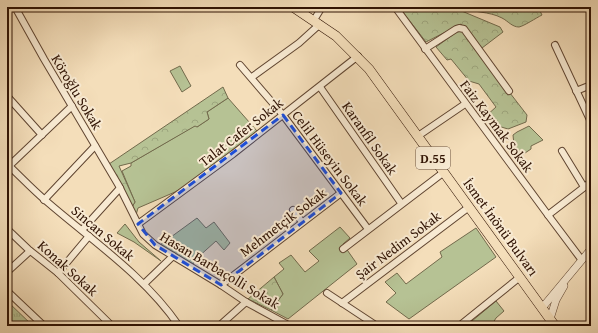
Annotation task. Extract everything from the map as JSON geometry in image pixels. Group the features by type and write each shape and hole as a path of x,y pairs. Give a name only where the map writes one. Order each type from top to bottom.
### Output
{"main road":[{"name":"İsmet İnönü Bulvarı","path":"293,7 336,36 358,56 369,69 552,322"}],"street":[{"name":"Köroğlu Sokak","path":"15,7 120,188"},
{"path":"252,77 299,43 317,22 322,7"},
{"name":"Faiz Kaymak Sokak","path":"395,7 548,216 582,259"},
{"path":"425,49 456,29 464,29 509,91"},
{"path":"555,45 591,122"},
{"name":"Talat Cafer Sokak","path":"138,224 200,179 358,56"},
{"name":"Celil Hüseyin Sokak","path":"240,65 252,77 283,115 368,229"},
{"path":"576,91 591,85"},
{"name":"Karanfil Sokak","path":"320,87 401,203"},
{"path":"7,96 42,135"},
{"path":"418,136 466,104"},
{"path":"8,165 72,106"},
{"path":"44,200 95,146"},
{"path":"562,151 584,187"},
{"name":"Sincan Sokak","path":"8,165 44,200 82,230 144,284 179,326"},
{"path":"343,249 401,203 444,172"},
{"path":"548,216 591,182"},
{"path":"82,230 120,188"},
{"name":"Hasan Barbaçolli Sokak","path":"120,188 143,234 155,245 246,302 290,326"},
{"name":"Mehmetçik Sokak","path":"221,285 342,193"},
{"name":"Şair Nedim Sokak","path":"342,303 469,207"},
{"path":"293,210 302,222"},
{"name":"Konak Sokak","path":"7,229 30,251 58,273 112,326"},
{"path":"58,273 89,236"},
{"path":"542,308 591,249"},
{"path":"7,272 30,251"},
{"path":"144,284 173,256"},
{"path":"552,322 556,300 573,270"},
{"path":"459,326 520,277"},
{"path":"7,291 44,326"},
{"path":"327,293 377,326"},
{"path":"219,326 246,302"}],"highlighted area":[{"path":"283,115 341,193 221,285 155,245 138,224"}],"green space":[{"path":"399,7 452,7 500,27 503,32 482,48 461,24 426,42"},
{"path":"460,7 538,7 542,15 527,24 517,27 497,16"},
{"path":"458,31 462,31 527,115 526,122 508,129 498,126 486,116 496,107 479,84 469,81 451,59 447,60 436,47"},
{"path":"180,66 191,86 182,92 170,71"},
{"path":"223,87 228,98 207,112 209,119 131,163 119,166 135,202 132,207 109,164"},
{"path":"228,98 257,131 191,183 175,192 138,208 136,215 132,207 135,202 122,171 131,166 131,163 209,119 207,112"},
{"path":"529,126 543,140 531,146 531,149 519,157 515,155 513,135"},
{"path":"197,218 206,228 214,222 230,243 224,250 216,241 196,259 193,264 160,245"},
{"path":"125,224 139,242 161,261 134,242 117,233"},
{"path":"340,227 350,238 343,244 357,264 288,319 271,310 283,294 274,277 284,269 279,263 291,255 305,272 319,261 309,251"},
{"path":"476,228 496,257 409,319 386,302 396,293 385,282 397,273 406,284 442,257 440,252"},
{"path":"274,277 283,294 271,310 248,299"},
{"path":"7,301 33,326 7,326"},
{"path":"496,301 504,311 496,318 491,326 466,326"}]}
